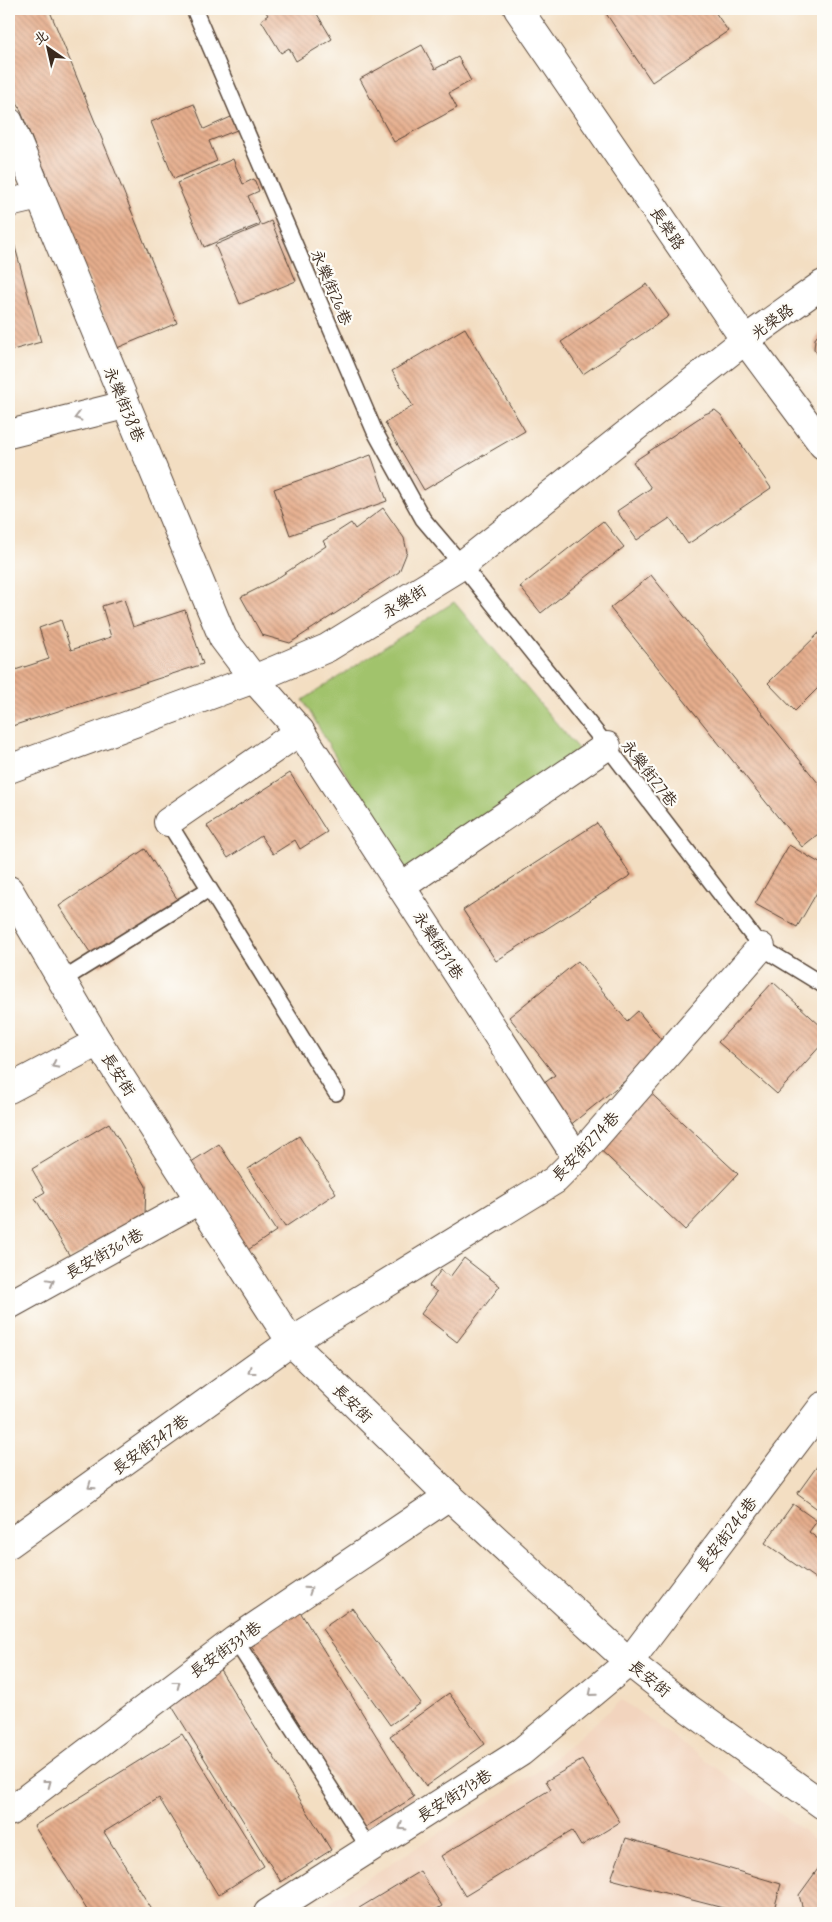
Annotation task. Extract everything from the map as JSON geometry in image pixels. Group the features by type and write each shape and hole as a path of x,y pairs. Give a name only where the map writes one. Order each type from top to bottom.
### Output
{"street":[{"name":"長榮路","path":"518,9 745,340 823,445"},
{"name":"永樂街38巷","path":"9,122 223,638 254,680"},
{"path":"9,203 39,196"},
{"name":"光榮路","path":"745,340 823,284"},
{"name":"永樂街","path":"9,769 254,680 327,648 462,565 745,340"},
{"path":"9,434 125,405"},
{"name":"永樂街31巷","path":"254,680 300,731 577,1158"},
{"path":"168,822 300,731"},
{"path":"402,886 607,746"},
{"name":"長安街","path":"9,890 98,1042 291,1342 449,1496 629,1662 689,1709 823,1805"},
{"name":"長安街274巷","path":"291,1342 555,1180 577,1158 761,947"},
{"path":"9,1089 98,1042"},
{"name":"長安街361巷","path":"9,1305 199,1200"},
{"name":"長安街347巷","path":"9,1544 291,1342"},
{"name":"長安街246巷","path":"629,1662 823,1406"},
{"name":"長安街331巷","path":"9,1812 235,1640 449,1496"},
{"name":"長安街313巷","path":"268,1913 521,1752 629,1662"}],"lane":[{"name":"永樂街26巷","path":"194,9 375,432 423,519 462,565"},
{"name":"永樂街27巷","path":"462,565 607,746 761,947 823,985"},
{"path":"168,822 336,1093"},
{"path":"61,981 209,889"},
{"path":"235,1640 370,1848"}],"shaded area":[{"path":"622,1700 823,1845 823,1913 312,1913 540,1770"}],"green space":[{"path":"454,602 579,750 403,873 303,700"}],"building":[{"path":"9,9 49,9 177,323 117,348 85,269 74,273 67,257 78,253 60,208 50,212 44,198 54,194 44,168 33,172 26,154 36,149 14,94 9,95"},
{"path":"264,9 314,9 332,39 296,61 289,48 281,53 261,20 268,15"},
{"path":"603,9 713,9 728,31 652,82"},
{"path":"422,45 435,69 458,57 471,81 449,93 457,108 394,142 360,79"},
{"path":"194,104 204,129 231,117 237,130 209,141 217,161 174,179 151,122"},
{"path":"233,159 243,184 254,179 259,191 248,196 260,224 204,247 177,183"},
{"path":"271,221 296,281 240,304 215,245"},
{"path":"9,225 41,342 9,351"},
{"path":"647,284 669,316 583,374 561,342"},
{"path":"823,327 823,362 814,349 815,339"},
{"path":"465,328 525,431 424,490 385,423 413,406 392,371"},
{"path":"715,410 721,415 771,488 688,544 670,518 637,540 617,511 651,488 633,462 705,414"},
{"path":"371,455 387,501 290,535 274,489"},
{"path":"383,508 404,538 407,552 399,572 290,643 262,635 241,597 273,581 326,546 323,541 351,523 355,529"},
{"path":"603,521 624,547 541,613 520,587"},
{"path":"651,575 823,789 823,830 802,847 610,608"},
{"path":"124,599 133,627 185,610 203,664 9,727 9,672 49,659 39,628 61,620 71,650 111,637 102,606"},
{"path":"823,629 823,683 795,711 768,683"},
{"path":"290,773 327,832 300,849 295,840 273,854 261,836 228,858 207,826"},
{"path":"597,823 631,875 496,961 463,910"},
{"path":"789,845 823,865 823,882 797,927 755,904"},
{"path":"145,849 185,911 100,967 59,906"},
{"path":"578,961 627,1021 638,1011 667,1047 569,1126 538,1088 555,1075 509,1017"},
{"path":"773,982 823,1028 823,1043 777,1094 718,1042"},
{"path":"643,1086 738,1174 685,1230 591,1141"},
{"path":"109,1123 146,1186 145,1213 71,1258 35,1198 45,1192 32,1169"},
{"path":"299,1136 336,1193 285,1227 248,1169"},
{"path":"219,1144 276,1231 239,1256 182,1168"},
{"path":"464,1258 500,1286 457,1342 421,1314 437,1292 429,1286 441,1270 450,1277"},
{"path":"823,1458 823,1513 797,1494"},
{"path":"793,1504 817,1521 809,1532 823,1543 823,1584 765,1543"},
{"path":"352,1608 421,1703 390,1725 322,1629"},
{"path":"299,1610 414,1797 364,1828 248,1641"},
{"path":"216,1663 331,1850 281,1882 165,1695"},
{"path":"449,1693 485,1744 426,1786 390,1736"},
{"path":"182,1734 264,1866 218,1895 159,1798 104,1832 154,1913 89,1913 34,1826"},
{"path":"582,1760 620,1822 581,1846 572,1831 465,1896 441,1856 551,1789 546,1781"},
{"path":"626,1838 781,1884 773,1913 725,1913 727,1909 611,1879"},
{"path":"820,1866 823,1869 823,1913 804,1913 799,1895"},
{"path":"420,1871 442,1906 430,1913 351,1913"}]}
